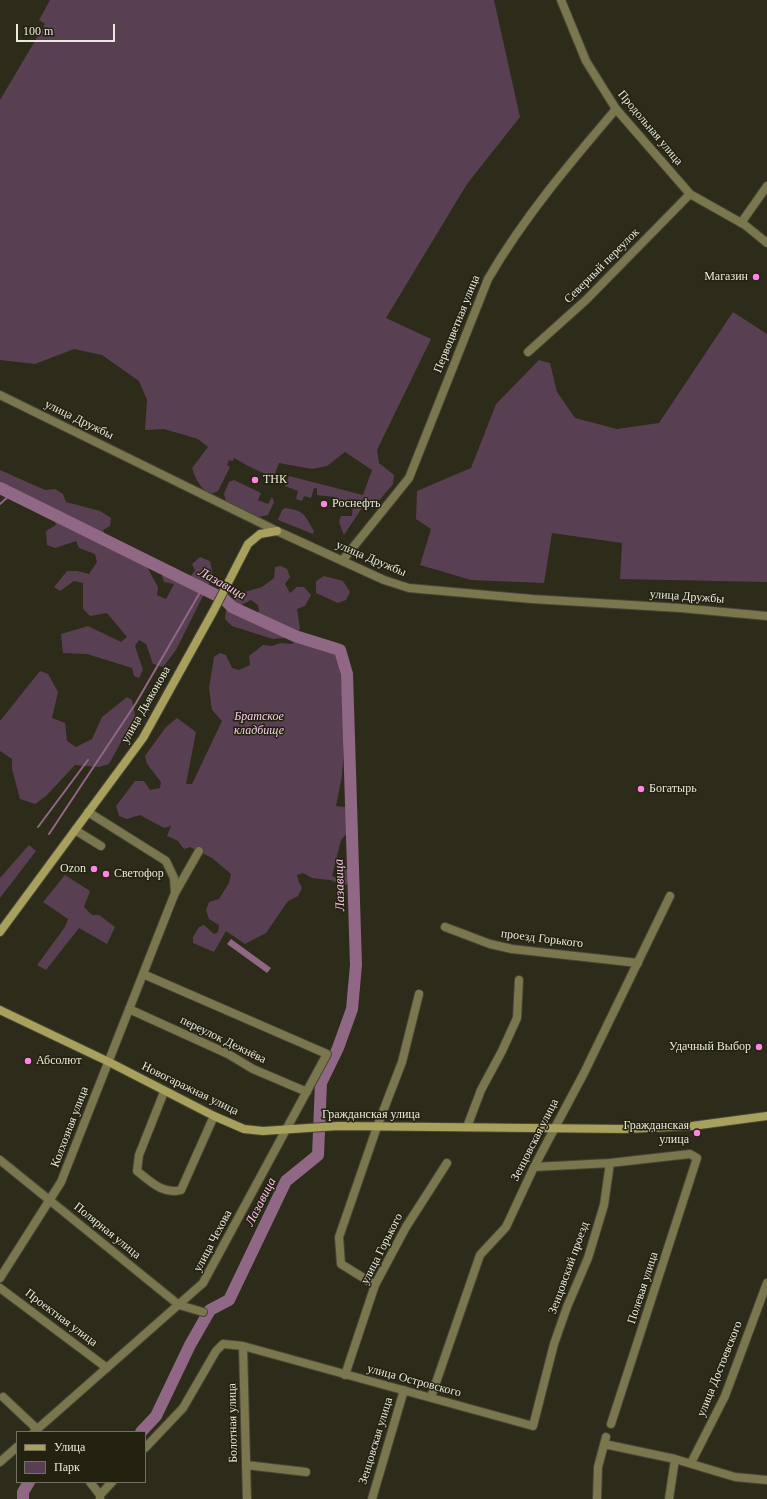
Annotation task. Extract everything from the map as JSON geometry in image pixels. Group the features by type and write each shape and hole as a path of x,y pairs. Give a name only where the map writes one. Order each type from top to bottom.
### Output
{"main road":[{"name":"улица Дьяконова","path":"0,932 143,738 224,591 248,544 260,534 277,530"},
{"name":"Новогаражная улица","path":"0,1010 109,1062 164,1092 244,1129 263,1131 286,1130"},
{"name":"Гражданская улица","path":"286,1130 338,1126 625,1129 692,1126 767,1116"}],"street":[{"name":"Продольная улица","path":"561,0 586,61 616,108 690,194 741,223 767,243"},
{"name":"Первоцветная улица","path":"342,561 409,478 488,279 503,254 556,179 616,108"},
{"path":"741,223 767,186"},
{"name":"Северный переулок","path":"528,352 586,300 690,194"},
{"name":"улица Дружбы","path":"0,396 342,561 384,580 410,588 532,599 680,608 767,616"},
{"path":"88,812 166,861 174,878 175,893"},
{"path":"75,830 101,846"},
{"name":"Колхозная улица","path":"0,1278 62,1182 175,893 198,851"},
{"name":"Зенцовская улица","path":"431,1398 480,1255 506,1227 534,1167 584,1073 670,896"},
{"name":"проезд Горького","path":"445,927 490,944 512,949 638,963"},
{"name":"улица Чехова","path":"36,1431 203,1283 327,1054 143,974"},
{"path":"467,1127 481,1090 502,1052 517,1018 519,980"},
{"path":"375,1285 341,1264 339,1237 377,1127 402,1062 419,994"},
{"name":"переулок Дежнёва","path":"129,1009 228,1054 253,1069 306,1092"},
{"path":"164,1092 139,1155 137,1171 156,1187 172,1192 181,1190 214,1116"},
{"name":"Полевая улица","path":"610,1163 690,1154 697,1158 611,1424"},
{"name":"Полярная улица","path":"0,1160 179,1305 203,1312"},
{"name":"улица Горького","path":"345,1375 375,1285 406,1227 447,1163"},
{"path":"534,1167 610,1163"},
{"name":"Зенцовский проезд","path":"545,1380 554,1344 567,1307 588,1258 604,1204 610,1163"},
{"name":"улица Достоевского","path":"691,1463 725,1396 767,1283"},
{"name":"Проектная улица","path":"0,1288 107,1368"},
{"name":"улица Островского","path":"146,1447 184,1408 216,1351 223,1344 243,1346 533,1426 545,1380"},
{"name":"Болотная улица","path":"243,1346 247,1499"},
{"name":"Зенцовская улица","path":"372,1499 404,1390"},
{"path":"3,1397 36,1431"},
{"path":"597,1499 598,1467 605,1440 691,1463 735,1477 767,1480"},
{"path":"0,1462 16,1448"},
{"path":"669,1499 675,1459"},
{"path":"246,1465 306,1472"},
{"path":"91,1483 100,1497 111,1483"}],"green space":[{"path":"50,0 494,0 520,117 467,184 386,318 431,339 377,450 379,463 394,475 393,484 377,503 364,505 344,535 339,522 341,516 352,516 353,501 338,500 334,497 317,495 317,488 314,488 311,498 304,496 302,501 296,499 298,491 285,486 289,476 363,495 372,470 345,452 327,466 312,469 279,463 275,473 279,475 262,473 234,458 233,461 229,460 227,465 230,467 218,491 211,494 204,490 192,468 208,447 198,439 164,429 145,430 147,400 139,381 102,355 74,349 35,364 0,360 0,100 45,24 39,20"},
{"path":"733,312 767,334 767,582 620,579 622,543 552,533 544,583 471,580 420,565 431,529 416,519 417,491 471,468 496,404 539,360 550,363 557,392 575,418 617,429 659,423"},
{"path":"0,470 45,490 55,489 63,494 66,502 100,511 111,518 110,526 103,530 109,546 147,567 158,587 157,595 166,599 174,584 164,582 162,576 167,569 191,576 195,570 192,564 200,557 210,561 213,576 176,650 163,667 153,664 146,644 139,640 135,646 143,670 139,678 134,676 132,668 87,654 63,653 61,634 88,626 121,642 127,637 107,613 90,616 83,609 83,583 74,581 60,591 54,587 67,571 77,571 89,574 97,562 95,554 79,548 76,541 55,548 47,545 46,531 56,525 54,518 0,491"},
{"path":"234,480 261,493 258,500 268,504 272,497 274,502 268,515 259,517 226,501 224,494 229,482"},
{"path":"285,508 301,512 306,517 314,531 313,534 278,520 282,510"},
{"path":"281,566 287,569 290,577 285,584 290,593 297,587 304,587 311,595 305,606 297,609 300,629 294,637 273,639 232,626 225,619 226,610 230,609 253,619 259,611 258,605 251,600 235,606 231,600 234,595 262,587 274,578 275,567"},
{"path":"324,576 343,581 350,592 346,600 338,603 316,593 316,581"},
{"name":"Братское кладбище","path":"299,638 306,643 317,645 339,654 342,689 347,697 342,776 336,806 346,807 350,812 348,832 341,840 332,876 336,878 342,869 349,868 352,875 350,883 345,885 330,880 312,878 303,873 297,875 302,888 298,896 288,901 266,933 245,944 226,931 214,952 193,943 193,937 199,927 204,925 214,934 218,932 219,925 209,919 206,910 209,902 219,899 229,883 231,874 212,858 190,847 184,849 178,841 167,836 171,826 164,828 140,815 127,819 119,816 116,806 135,781 144,781 150,790 160,788 161,782 147,764 145,756 166,727 177,718 196,732 186,784 192,784 222,721 212,710 209,688 214,657 220,653 226,655 232,668 239,670 250,665 249,656 263,645 272,646 281,643 292,644"},
{"path":"40,671 48,674 58,692 52,718 65,723 67,741 76,747 92,739 102,717 127,697 132,700 135,716 109,764 99,767 75,765 46,796 35,804 20,799 12,769 12,759 0,751 0,721"},
{"path":"29,845 36,851 0,898 0,878"},
{"path":"65,875 90,891 84,907 92,915 99,915 115,927 107,944 79,928 46,970 37,965 65,927 68,919 43,902"}],"shaded area":[{"path":"231,939 271,968 267,973 227,944"}],"waterway":[{"name":"Лазавица","path":"0,488 224,599 232,607 295,636 340,650 347,674 356,965 352,1009 338,1048 321,1083 318,1155 286,1181 229,1300 210,1310 190,1345 156,1416 142,1431"},
{"path":"0,504 11,494"},
{"path":"49,834 136,703 202,589"},
{"path":"38,827 88,760"},
{"name":"Лазавица","path":"23,1499 23,1492 28,1483"}],"place":[{"name":"Магазин","path":"756,277"},
{"name":"ТНК","path":"255,480"},
{"name":"Роснефть","path":"324,504"},
{"name":"Богатырь","path":"641,789"},
{"name":"Ozon","path":"94,869"},
{"name":"Светофор","path":"106,874"},
{"name":"Удачный Выбор","path":"759,1047"},
{"name":"Абсолют","path":"28,1061"},
{"name":"Гражданская улица","path":"697,1133"}]}
